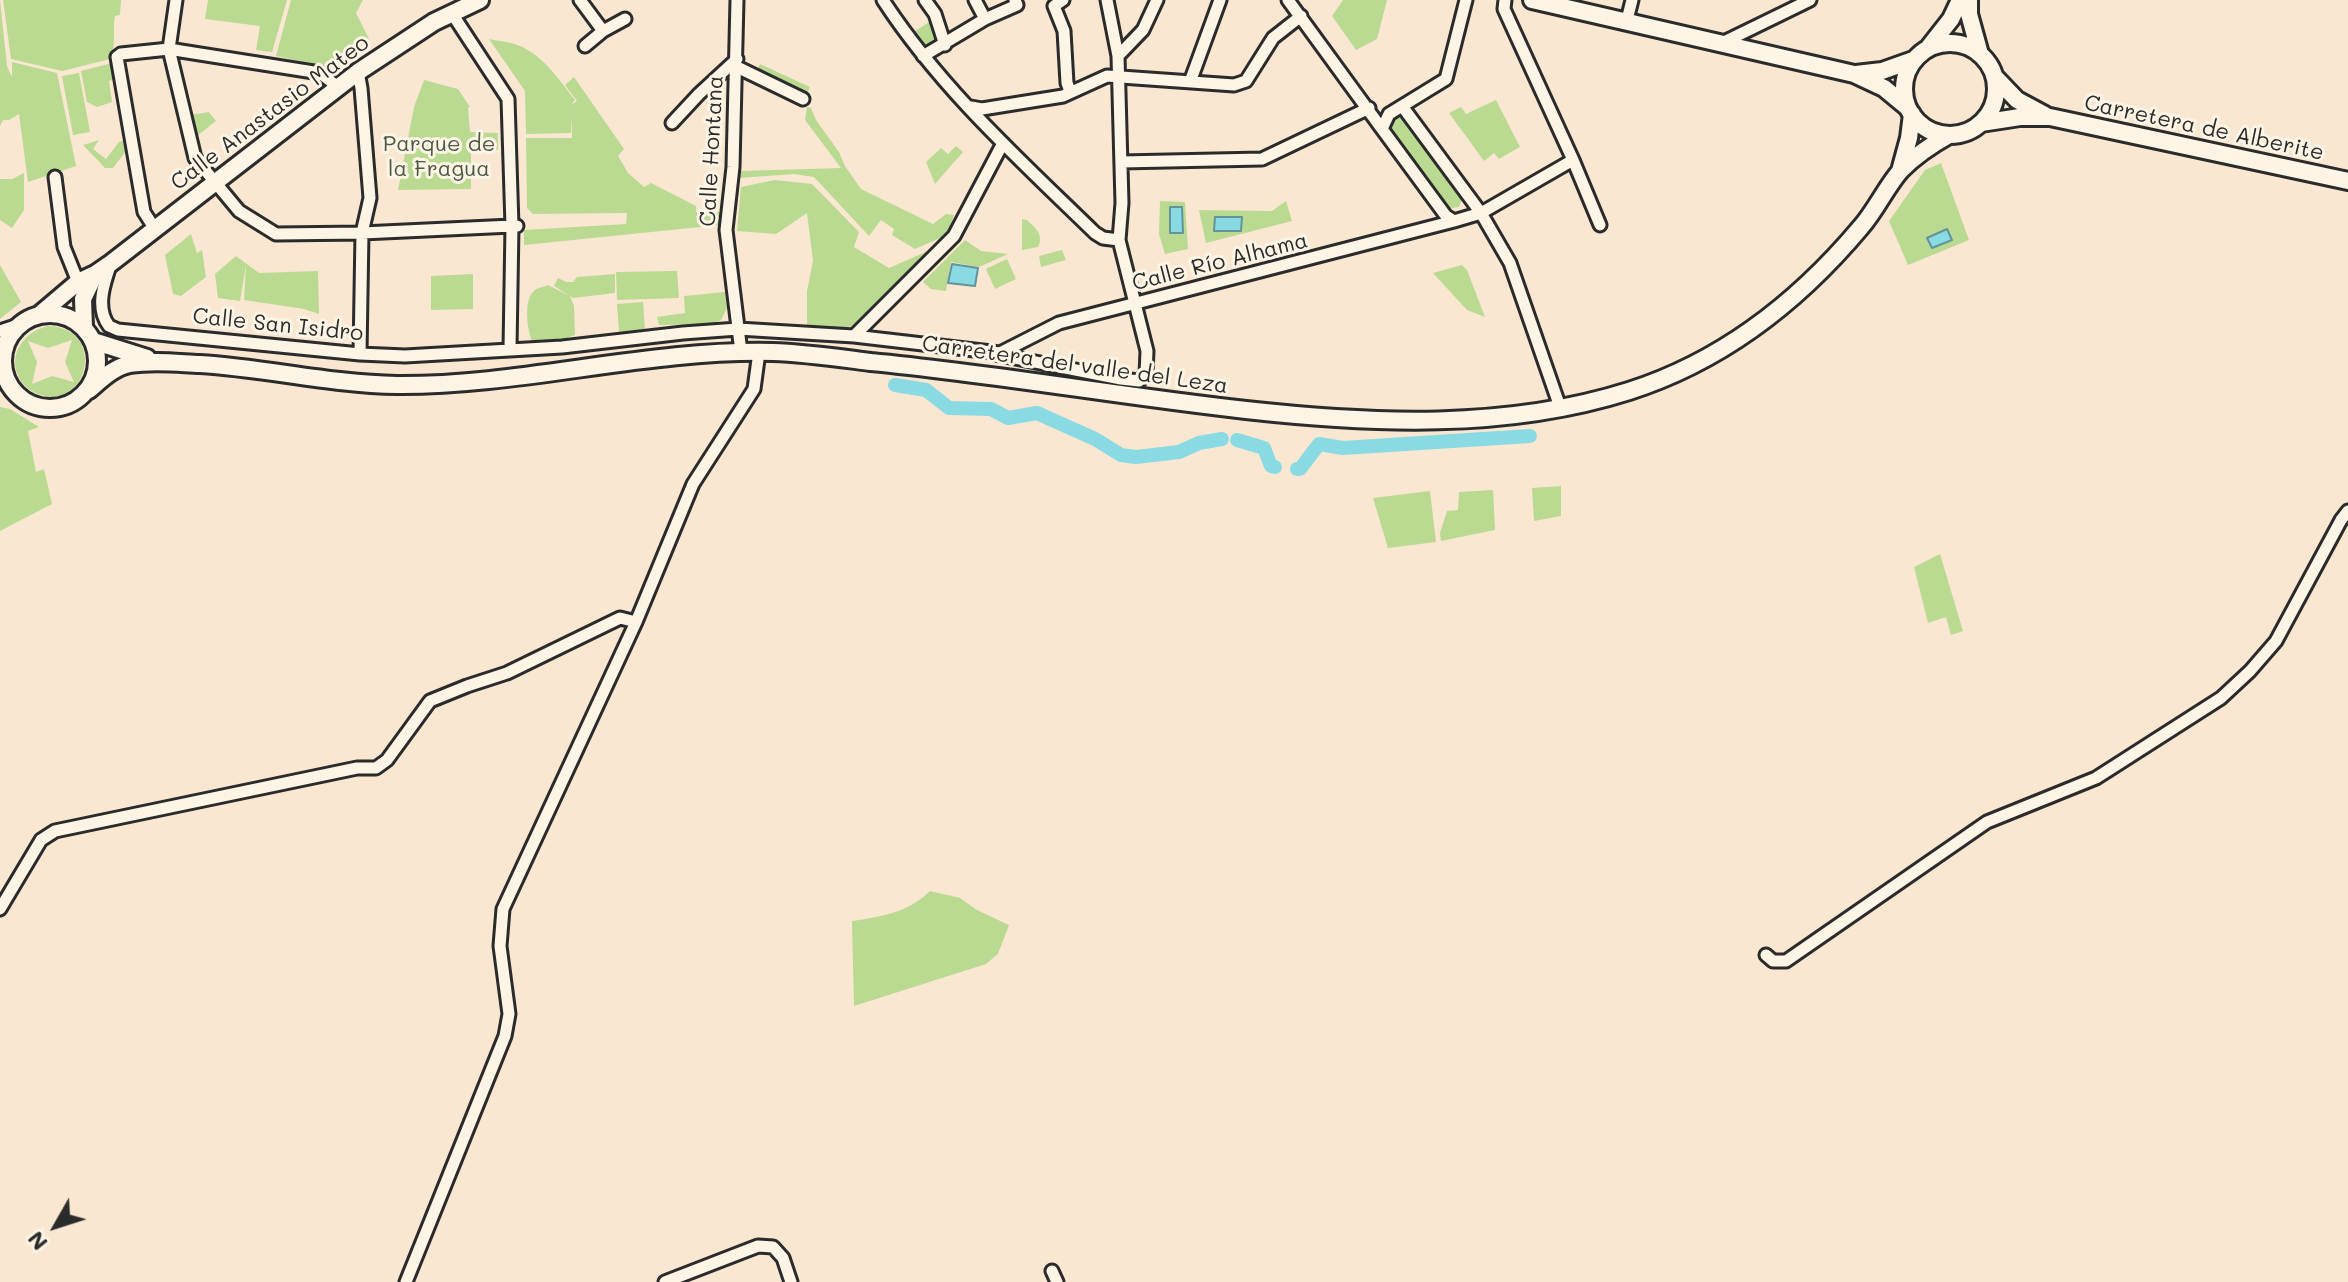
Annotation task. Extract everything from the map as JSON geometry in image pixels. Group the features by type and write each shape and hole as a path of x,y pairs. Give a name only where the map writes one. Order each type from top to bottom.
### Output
{"main road":[{"path":"1532,0 1854,74 1884,88 1928,129 1949,135 1960,134 1981,123 1994,101 1994,76 1980,54 1969,14 1969,0"},
{"path":"1854,74 1882,71 1913,60 1929,47 1951,19 1960,0"},
{"name":"Calle Anastasio Mateo","path":"39,315 78,282 111,263 358,72 395,46 465,5"},
{"path":"1929,47 1940,43 1961,44 1980,54"},
{"path":"1909,110 1904,97 1905,78 1913,60"},
{"name":"Carretera de Alberite","path":"1994,76 2017,100 2050,117"},
{"name":"Carretera del valle del Leza","path":"1899,173 1909,138 1909,110"},
{"name":"Carretera de Alberite","path":"1981,123 2020,117 2050,117 2348,181"},
{"name":"Carretera del valle del Leza","path":"160,362 233,366 396,385 470,382 684,354 759,352 916,366 1169,402 1335,420 1469,420 1560,407 1630,391 1688,367 1738,341 1788,304 1824,270 1867,221 1899,173 1923,151 1949,135"},
{"path":"83,299 95,274"},
{"path":"78,282 98,366 89,390"},
{"path":"39,315 68,317 89,334 125,353 160,362 127,364 111,372 78,400 64,407 49,409 33,406 20,398 10,387 1,358 18,325 39,315"},
{"path":"0,397 20,398"}],"street":[{"path":"176,0 169,49 195,158 239,211 276,234 512,226"},
{"path":"580,0 603,31"},
{"name":"Calle Hontana","path":"737,0 733,167 726,230 741,352"},
{"path":"883,0 923,56 1003,143 1095,233 1103,238 1119,240"},
{"path":"925,0 935,14 945,45"},
{"path":"975,0 985,19"},
{"path":"923,56 985,19 1017,5 1015,0"},
{"path":"1063,0 1054,6 1064,31 1070,91"},
{"path":"982,351 1121,379 1139,381 1146,374 1147,351 1119,240 1122,203 1118,56 1107,0"},
{"path":"1118,56 1143,30 1157,0"},
{"path":"1190,82 1220,0"},
{"path":"1288,0 1446,216 1459,220 1470,213 1467,193"},
{"path":"1121,162 1262,159 1371,111 1382,116 1391,113 1446,79 1466,0"},
{"path":"1505,0 1504,9 1600,225"},
{"path":"1627,20 1632,0"},
{"path":"1722,43 1810,0"},
{"path":"465,5 508,99 512,226 510,349"},
{"path":"971,107 982,109 1063,96 1107,76 1234,85 1246,81 1273,38 1301,16"},
{"path":"585,46 625,19"},
{"path":"155,229 144,212 117,57 169,49 320,73 338,87"},
{"path":"672,123 699,94 737,63 803,99"},
{"path":"358,72 370,198 362,233 360,354"},
{"path":"1402,106 1481,213 1510,263 1560,407"},
{"path":"1382,129 1391,113"},
{"path":"854,336 954,236 1003,143"},
{"path":"1481,213 1573,160"},
{"path":"55,177 64,247 78,282"},
{"name":"Calle Río Alhama","path":"982,351 1000,353 1059,323 1481,213"},
{"name":"Calle San Isidro","path":"111,263 104,282 102,310 109,326 118,330 360,354 442,355 562,347 738,329 854,336 982,351"},
{"path":"0,331 18,325"},
{"path":"406,1282 505,1036 509,1014 500,946 503,909 636,622 693,484 754,389 759,352"},
{"path":"1766,955 1773,961 1786,961 1987,822 2096,778 2221,698 2276,641 2348,511"},
{"path":"0,909 41,840 55,831 357,768 376,768 387,760 430,701 507,673 620,618 636,622"},
{"path":"665,1282 758,1246 773,1247 783,1258 791,1282"}],"green space":[{"path":"0,0 7,66 12,77 12,62 57,73 76,166 28,182 19,114 3,120 0,126"},
{"path":"3,0 121,0 120,15 115,16 110,59 62,71 11,59"},
{"path":"208,0 287,0 272,52 256,50 260,26 205,19"},
{"path":"291,0 363,0 356,13 369,39 330,68 276,56"},
{"path":"1343,0 1387,0 1377,39 1356,50 1332,16"},
{"path":"932,20 941,42 924,51 911,34"},
{"path":"489,39 516,45 537,56 575,100 571,105 577,101 565,85 574,77 624,149 618,156 628,173 644,187 651,183 696,206 696,212 719,212 720,225 524,245 524,230 626,224 627,213 533,214 527,208 526,138 572,138 572,117 571,133 526,134 525,91"},
{"path":"116,62 118,78 109,81 112,102 97,107 87,102 81,71"},
{"path":"760,64 810,87 808,92 758,69"},
{"path":"79,73 90,132 73,135 62,76"},
{"name":"Parque de la Fragua","path":"424,80 458,89 470,107 470,132 498,133 498,150 471,152 471,189 398,190 414,107"},
{"path":"1496,100 1520,147 1499,159 1494,153 1484,161 1449,113 1461,107 1466,114"},
{"path":"807,107 811,108 861,189 933,224 946,214 954,215 947,235 915,249 892,235 894,229 881,220 869,236 814,177 794,174 739,178 739,171 841,168 805,120"},
{"path":"209,112 216,121 197,136 189,115"},
{"path":"1396,118 1403,118 1412,124 1463,196 1459,207 1445,209 1388,131"},
{"path":"99,140 93,149 106,159 123,141 126,151 113,168 105,168 83,145"},
{"path":"956,146 963,152 935,184 926,162 941,148 948,154"},
{"path":"1941,163 1969,240 1908,265 1889,221 1925,170"},
{"path":"24,173 24,210 12,228 0,220 0,179 12,179"},
{"path":"775,180 812,184 859,232 854,247 889,268 944,244 863,322 846,328 807,326 807,291 813,261 807,213 776,234 737,231 741,187"},
{"path":"1160,201 1185,202 1188,249 1165,254 1159,234"},
{"path":"1286,201 1292,221 1206,243 1199,210 1272,211"},
{"path":"1022,219 1038,232 1038,247 1022,250"},
{"path":"191,234 197,253 202,250 206,277 181,296 173,294 165,255"},
{"path":"965,240 981,251 1008,254 979,267 951,262 946,291 931,289 923,282"},
{"path":"1062,250 1066,260 1041,267 1039,256"},
{"path":"236,256 259,273 318,271 319,314 244,300 246,265 240,301 218,298 215,274"},
{"path":"1007,259 1016,279 995,289 986,269"},
{"path":"0,265 21,302 0,319"},
{"path":"1462,265 1467,270 1485,317 1467,310 1433,273"},
{"path":"677,271 679,298 617,300 616,272"},
{"path":"473,274 473,309 431,310 431,276"},
{"path":"615,274 615,293 573,298 554,286 558,278 573,282 577,277"},
{"path":"548,285 570,296 574,306 575,335 555,342 532,341 528,322 529,300 535,290"},
{"path":"725,292 727,308 721,320 712,324 659,325 657,317 685,313 684,296"},
{"path":"643,302 645,329 619,332 617,304"},
{"path":"48,326 67,330 79,340 85,354 79,382 69,392 55,397 30,390 19,378 16,369 15,360 20,345","holes":["72,340 65,362 74,382 52,376 32,384 37,362 28,341 48,348"]},
{"path":"0,407 10,409 39,427 28,431 36,472 44,469 52,504 0,531"},
{"path":"1561,486 1561,516 1534,521 1532,488"},
{"path":"1493,490 1495,530 1441,541 1440,533 1447,511 1458,510 1459,492"},
{"path":"1430,491 1436,542 1388,548 1373,498"},
{"path":"1940,554 1963,631 1951,635 1946,617 1928,623 1914,567"},
{"path":"930,891 960,898 1009,925 998,954 986,964 854,1006 852,921 904,909"}],"water":[{"path":"1170,207 1182,207 1183,233 1170,233"},
{"path":"1215,217 1242,217 1241,231 1214,231"},
{"path":"1947,229 1952,240 1932,248 1927,238"},
{"path":"952,264 978,268 975,286 948,283"}],"waterway":[{"path":"895,385 926,390 949,408 991,409 1008,418 1037,413 1095,439 1121,455 1136,457 1179,452 1199,443 1222,439"},
{"path":"1297,469 1319,444 1343,448 1530,436"},
{"path":"1237,440 1264,448 1271,466 1275,467"}]}
